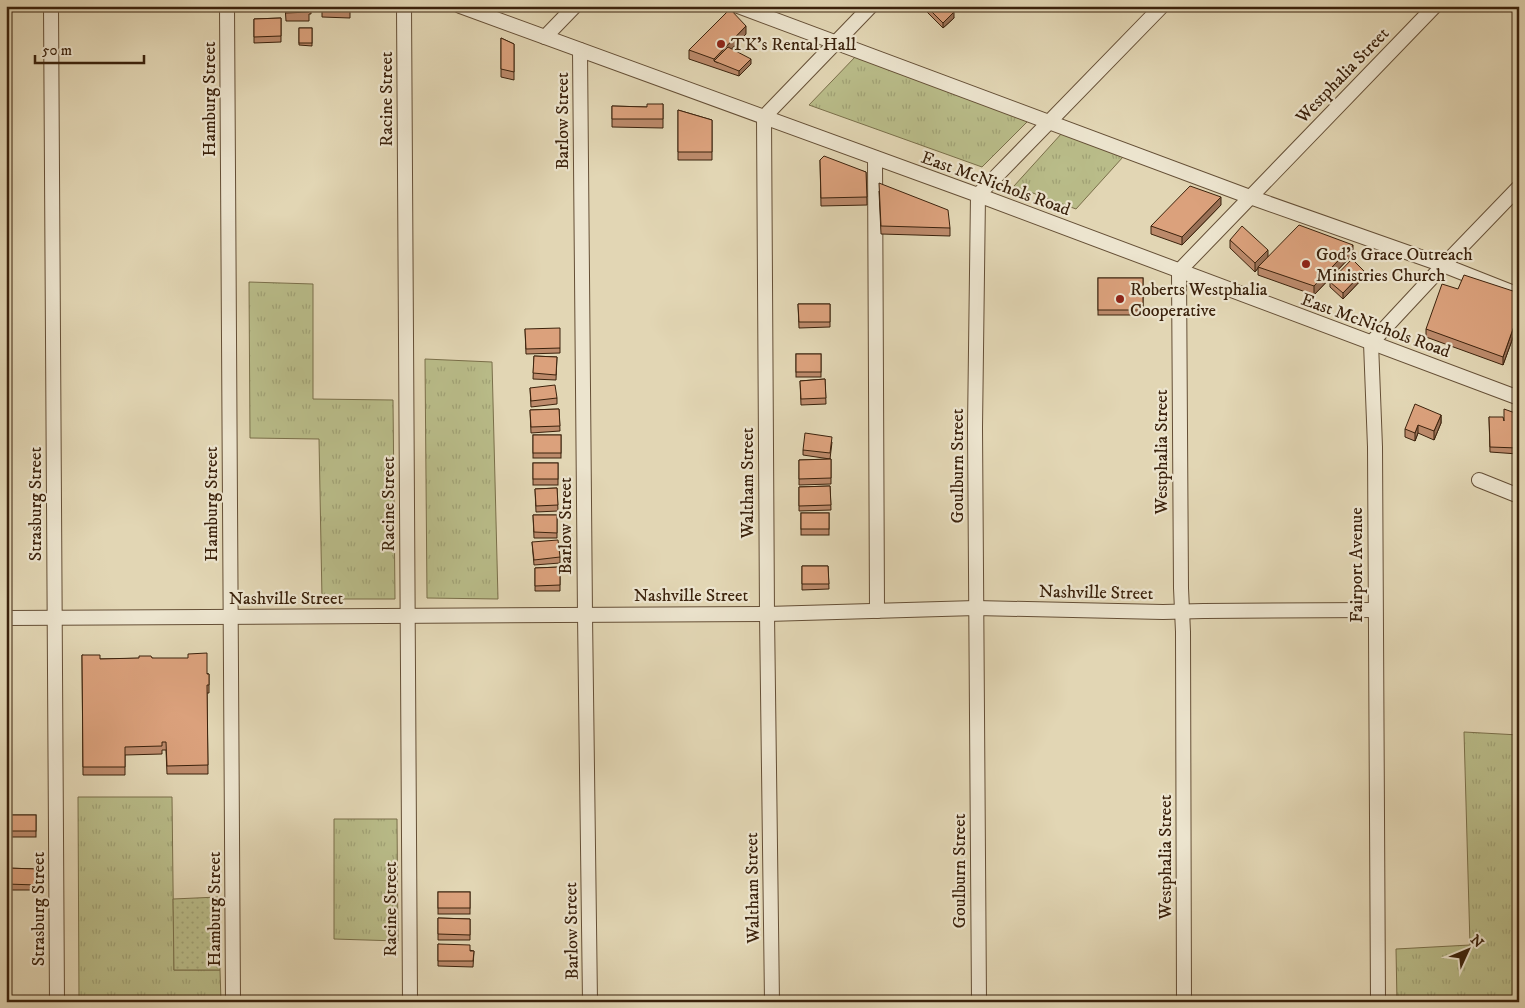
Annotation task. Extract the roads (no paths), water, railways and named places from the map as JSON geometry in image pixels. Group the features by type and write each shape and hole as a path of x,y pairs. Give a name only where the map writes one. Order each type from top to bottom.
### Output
{"street":[{"name":"Strasburg Street","path":"51,6 57,1002"},
{"name":"Hamburg Street","path":"227,6 233,1002"},
{"name":"Racine Street","path":"404,6 410,1002"},
{"name":"East McNichols Road","path":"460,6 978,195 1519,398"},
{"path":"545,37 575,6"},
{"path":"738,6 1250,197 1443,266 1519,296"},
{"path":"764,117 871,6"},
{"path":"978,195 1162,6"},
{"name":"Westphalia Street","path":"1184,1002 1179,271 1435,6"},
{"name":"Barlow Street","path":"580,50 590,1002"},
{"name":"Waltham Street","path":"764,117 772,1002"},
{"path":"875,158 877,611"},
{"path":"1372,343 1519,187"},
{"name":"Goulburn Street","path":"978,195 975,428 979,1002"},
{"name":"Fairport Avenue","path":"1372,343 1375,447 1378,1002"},
{"path":"1479,480 1519,496"},
{"name":"Nashville Street","path":"6,618 767,614 976,608 1182,612 1375,610"}],"place":[{"name":"TK's Rental Hall","path":"721,44"},
{"name":"God's Grace Outreach Ministries Church","path":"1306,264"},
{"name":"Roberts Westphalia Cooperative","path":"1120,299"}]}
